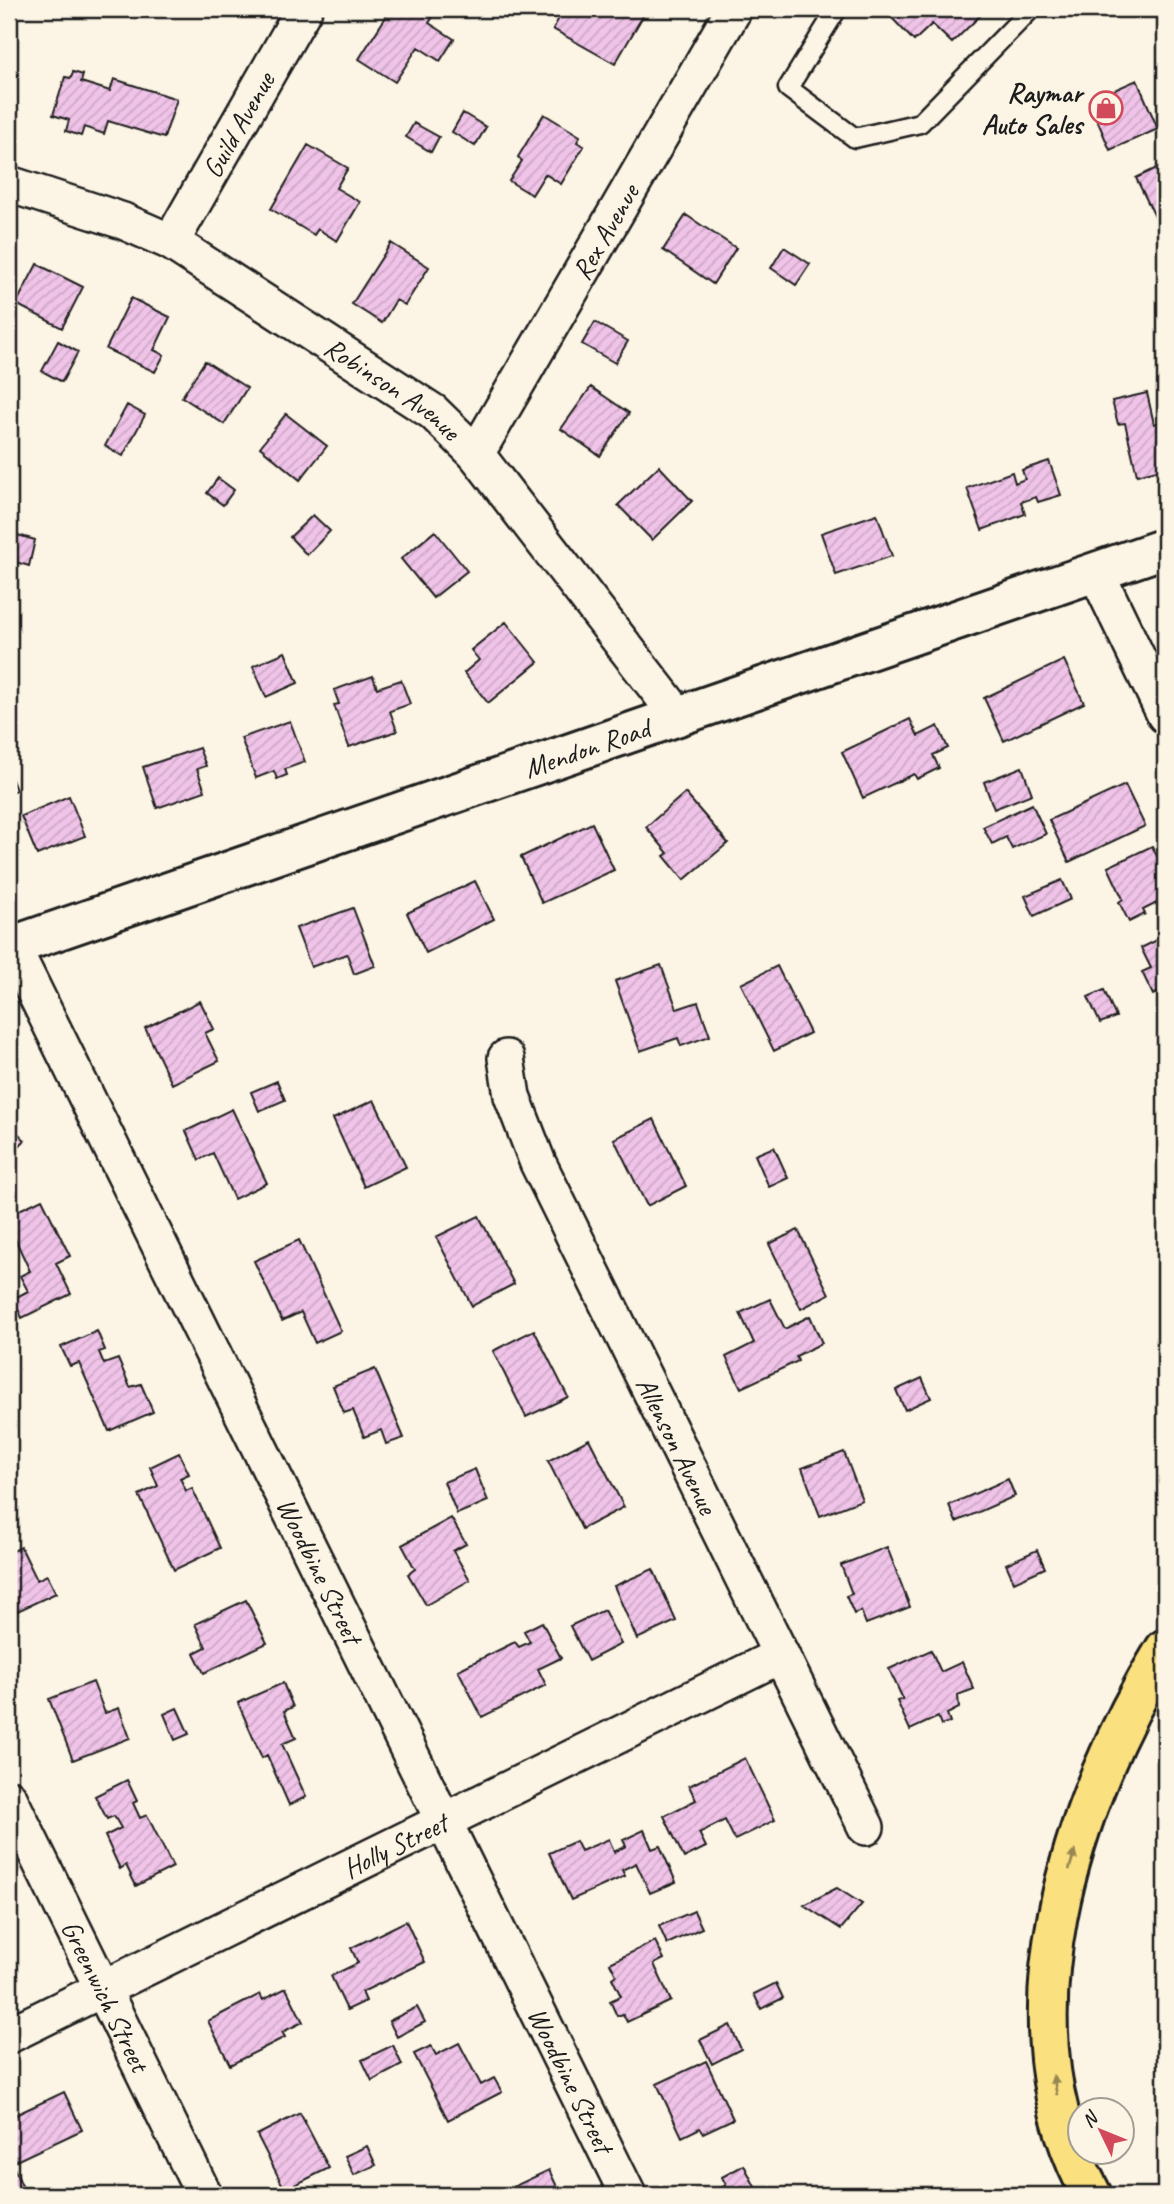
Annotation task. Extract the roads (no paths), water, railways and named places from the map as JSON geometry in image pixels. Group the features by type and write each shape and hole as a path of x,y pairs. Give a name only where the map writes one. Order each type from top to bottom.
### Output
{"highway":[{"path":"1092,2195 1069,2142 1052,2067 1048,2015 1051,1962 1068,1874 1088,1811 1115,1742 1165,1649"}],"street":[{"name":"Guild Avenue","path":"171,242 304,9"},
{"name":"Rex Avenue","path":"476,454 734,9"},
{"name":"Robinson Avenue","path":"9,184 123,221 171,242 433,412 476,454 679,717"},
{"name":"Mendon Road","path":"10,947 1165,548"},
{"path":"1096,572 1165,715"},
{"name":"Woodbine Street","path":"10,947 628,2195"},
{"name":"Allenson Avenue","path":"506,1058 515,1107 538,1163 866,1827"},
{"name":"Holly Street","path":"9,2035 781,1655"},
{"name":"Greenwich Street","path":"9,1798 204,2195"}],"lane":[{"path":"837,9 788,88 855,138 920,123 1031,9"}],"place":[{"name":"Raymar Auto Sales","path":"1106,108"}]}
